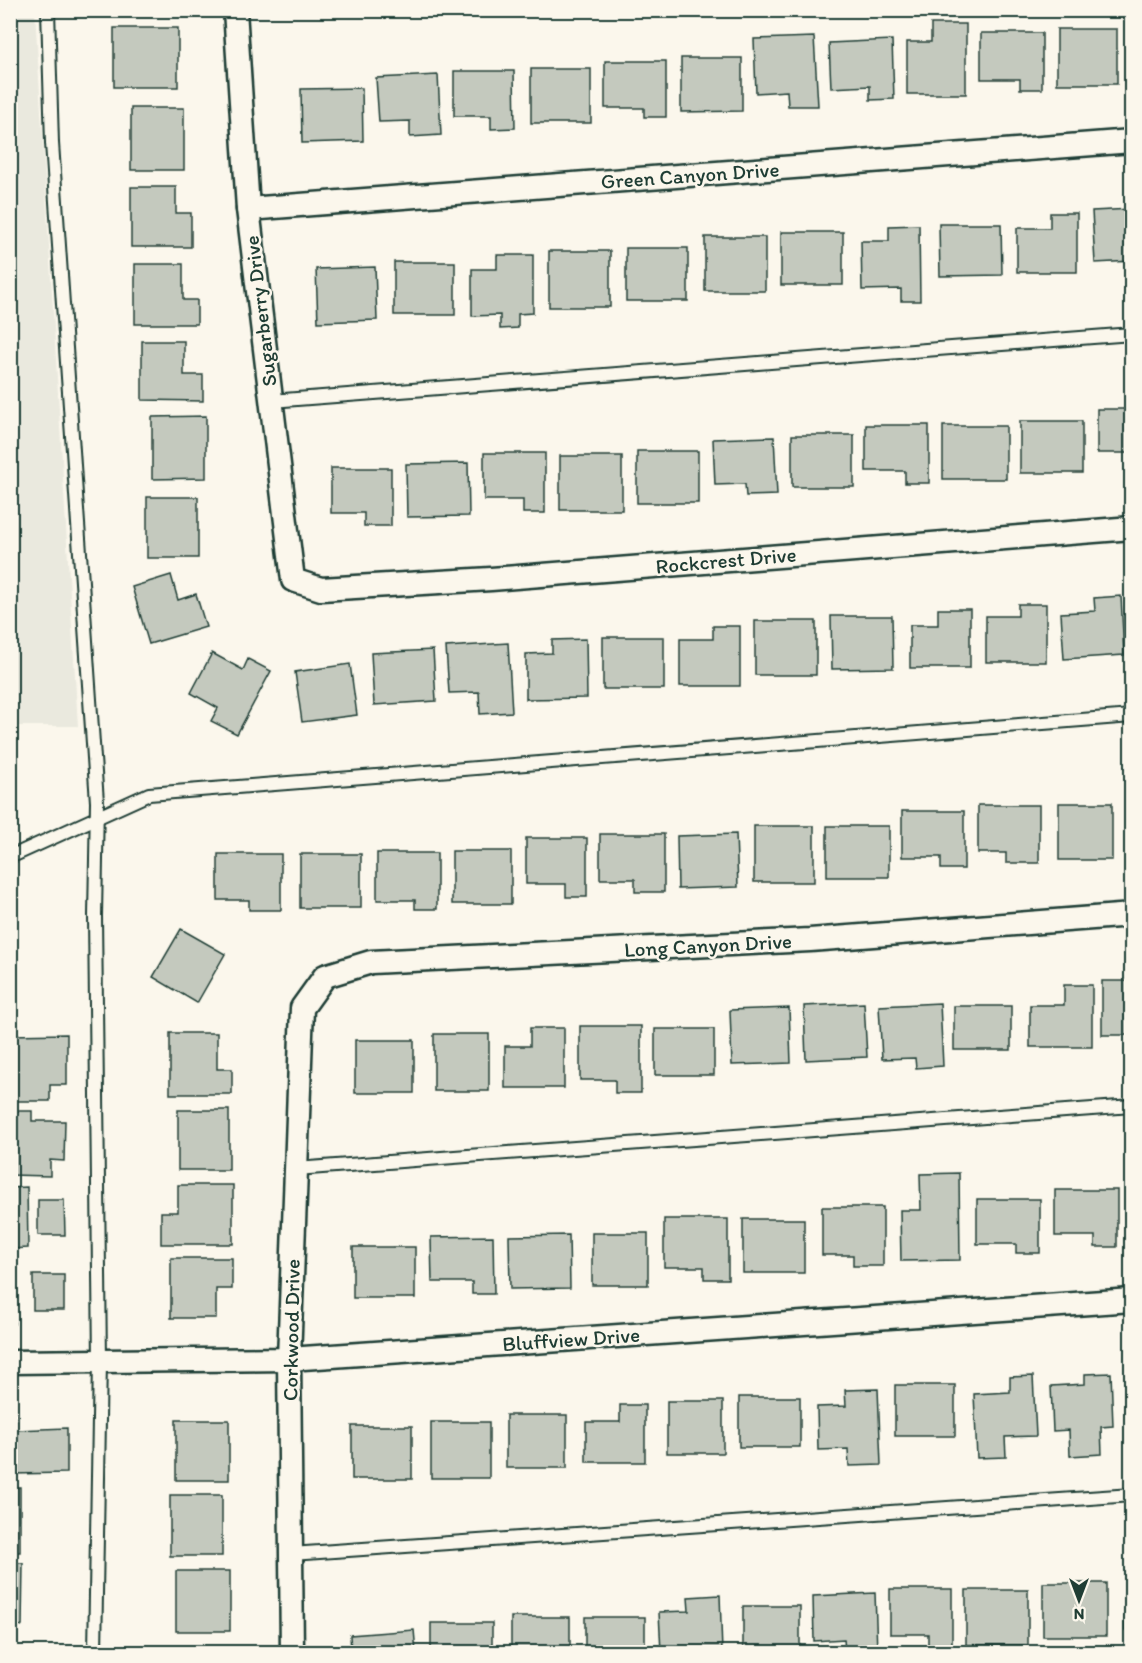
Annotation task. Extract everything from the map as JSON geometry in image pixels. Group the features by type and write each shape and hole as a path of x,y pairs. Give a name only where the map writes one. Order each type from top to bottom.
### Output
{"street":[{"name":"Sugarberry Drive","path":"235,10 248,209 293,580 321,589"},
{"name":"Green Canyon Drive","path":"248,209 1131,141"},
{"name":"Rockcrest Drive","path":"321,589 491,579 1131,528"},
{"name":"Long Canyon Drive","path":"302,1008 325,976 371,962 810,940 1131,915"},
{"name":"Corkwood Drive","path":"292,1653 289,1359 302,1008"},
{"name":"Bluffview Drive","path":"10,1362 289,1359 1131,1300"}],"lane":[{"path":"48,10 52,143 97,819 95,915 100,1361 95,1653"},
{"path":"271,401 1131,334"},
{"path":"10,857 149,794 1131,716"},
{"path":"296,1169 1131,1106"},
{"path":"291,1554 1131,1495"}],"shaded area":[{"path":"10,11 35,11 78,726 11,726"}],"building":[{"path":"114,10 176,10 176,13 114,13"},
{"path":"931,24 966,24 966,94 907,94 907,42 931,42"},
{"path":"114,28 178,28 178,87 114,87"},
{"path":"1057,29 1117,29 1117,84 1057,84"},
{"path":"981,33 1042,33 1042,89 1020,89 1020,79 981,79"},
{"path":"814,37 818,106 788,106 787,91 756,93 754,39"},
{"path":"892,40 894,99 870,100 870,86 831,88 829,43"},
{"path":"681,58 742,58 742,111 681,112"},
{"path":"605,61 666,61 666,117 644,117 644,108 605,108"},
{"path":"531,69 591,69 591,123 531,123"},
{"path":"454,71 514,71 515,128 491,129 491,116 454,116"},
{"path":"438,75 441,135 410,137 410,121 379,122 376,78"},
{"path":"362,88 363,141 302,143 301,89"},
{"path":"131,108 184,108 184,170 131,170"},
{"path":"131,187 176,187 176,213 191,213 191,247 131,247"},
{"path":"1132,209 1132,261 1095,263 1092,211"},
{"path":"1050,213 1077,213 1077,272 1017,272 1017,228 1050,228"},
{"path":"939,224 1001,224 1002,275 940,276"},
{"path":"919,225 920,301 901,301 901,289 862,290 861,241 889,241 889,226"},
{"path":"781,232 843,232 843,285 781,285"},
{"path":"705,237 765,237 765,291 705,291"},
{"path":"626,248 688,248 688,301 626,301"},
{"path":"549,251 610,251 610,307 549,307"},
{"path":"497,255 533,255 533,313 518,314 518,328 500,329 500,315 472,316 472,269 497,269"},
{"path":"394,262 455,262 455,315 394,315"},
{"path":"135,264 183,264 183,300 197,300 197,324 135,324"},
{"path":"375,267 377,320 318,322 316,269"},
{"path":"142,341 184,341 184,375 203,375 203,401 142,400"},
{"path":"1097,409 1132,409 1132,467 1129,467 1129,453 1097,453"},
{"path":"206,416 206,478 152,479 152,417"},
{"path":"1020,421 1082,421 1082,473 1020,473"},
{"path":"866,425 929,425 929,483 905,483 905,471 866,471"},
{"path":"943,426 1006,426 1006,479 943,479"},
{"path":"792,435 854,435 854,487 792,487"},
{"path":"774,437 777,495 746,496 745,484 715,485 713,439"},
{"path":"637,451 698,451 698,503 637,503"},
{"path":"484,453 545,453 545,513 523,513 523,500 484,500"},
{"path":"560,456 622,456 622,510 560,510"},
{"path":"468,463 469,516 407,517 406,464"},
{"path":"331,468 391,468 391,526 364,526 364,513 331,513"},
{"path":"147,497 198,497 198,558 147,558"},
{"path":"171,575 178,600 196,594 206,627 149,644 132,587"},
{"path":"1121,596 1124,655 1064,659 1061,613 1095,611 1094,598"},
{"path":"1018,604 1046,604 1046,662 986,662 986,616 1018,616"},
{"path":"938,609 970,609 970,668 910,668 910,625 938,625"},
{"path":"831,616 892,616 893,668 832,669"},
{"path":"755,621 816,621 816,675 755,675"},
{"path":"713,626 740,626 740,686 680,686 680,639 713,639"},
{"path":"603,637 664,637 664,689 603,689"},
{"path":"586,639 587,698 526,699 526,654 552,653 552,640"},
{"path":"508,643 512,712 480,714 479,692 449,693 446,647"},
{"path":"433,650 436,701 374,705 371,653"},
{"path":"212,653 243,670 248,659 271,671 237,734 211,721 218,708 191,693"},
{"path":"350,664 357,715 302,722 295,672"},
{"path":"1059,803 1112,803 1112,860 1059,860"},
{"path":"978,805 1039,805 1039,863 1006,863 1006,853 978,853"},
{"path":"902,811 964,811 964,869 941,869 941,857 902,857"},
{"path":"754,826 814,826 814,882 754,882"},
{"path":"827,826 889,826 889,877 827,877"},
{"path":"600,834 664,834 664,892 635,892 635,879 600,879"},
{"path":"736,834 738,887 678,889 677,836"},
{"path":"526,838 587,838 587,897 566,897 566,884 526,884"},
{"path":"452,851 511,851 511,904 452,904"},
{"path":"377,853 437,853 437,909 415,909 415,900 377,900"},
{"path":"218,854 281,854 281,910 249,910 249,900 218,900"},
{"path":"300,854 361,854 361,908 300,908"},
{"path":"181,929 225,954 197,1003 153,977"},
{"path":"10,951 17,951 17,1015 10,1015"},
{"path":"1102,981 1132,981 1132,1035 1102,1035"},
{"path":"1064,985 1092,985 1092,1047 1030,1047 1030,1005 1064,1005"},
{"path":"864,1003 867,1057 806,1060 804,1006"},
{"path":"940,1003 943,1066 916,1068 915,1058 882,1059 879,1006"},
{"path":"954,1006 1011,1006 1011,1050 954,1050"},
{"path":"789,1008 791,1063 732,1065 730,1010"},
{"path":"580,1026 641,1026 641,1093 615,1093 615,1080 580,1080"},
{"path":"530,1028 564,1028 564,1088 505,1088 505,1046 530,1046"},
{"path":"655,1029 714,1029 714,1075 655,1075"},
{"path":"170,1033 217,1033 217,1069 232,1069 232,1094 170,1094"},
{"path":"67,1034 67,1085 50,1085 50,1101 10,1101 10,1035"},
{"path":"434,1034 489,1034 489,1091 434,1091"},
{"path":"355,1040 414,1040 414,1093 355,1093"},
{"path":"178,1110 229,1110 229,1170 178,1170"},
{"path":"10,1111 32,1111 32,1121 65,1121 64,1161 50,1160 50,1176 10,1175"},
{"path":"959,1173 960,1260 901,1261 900,1210 921,1210 920,1174"},
{"path":"178,1185 233,1185 233,1244 161,1244 161,1212 178,1212"},
{"path":"27,1187 28,1248 10,1249 10,1188"},
{"path":"1055,1190 1117,1190 1117,1247 1095,1247 1095,1236 1055,1236"},
{"path":"977,1199 1040,1199 1040,1253 1016,1253 1016,1244 977,1244"},
{"path":"38,1200 64,1200 65,1235 38,1235"},
{"path":"822,1207 883,1207 883,1266 853,1266 853,1255 822,1255"},
{"path":"664,1219 728,1219 728,1279 704,1279 704,1267 664,1267"},
{"path":"743,1219 804,1219 804,1273 743,1273"},
{"path":"592,1233 648,1233 648,1285 592,1285"},
{"path":"569,1235 570,1288 510,1289 509,1236"},
{"path":"493,1236 494,1294 472,1294 472,1282 432,1282 431,1237"},
{"path":"353,1247 415,1247 415,1298 353,1298"},
{"path":"171,1258 232,1258 232,1289 216,1289 216,1318 171,1318"},
{"path":"10,1262 14,1262 14,1324 10,1324"},
{"path":"33,1275 64,1275 64,1310 33,1310"},
{"path":"1130,1368 1132,1368 1132,1419 1130,1419"},
{"path":"1111,1373 1113,1426 1101,1427 1102,1454 1070,1456 1069,1430 1053,1431 1051,1386 1085,1384 1085,1374"},
{"path":"1033,1376 1036,1436 1005,1437 1006,1457 977,1458 974,1394 1010,1392 1010,1377"},
{"path":"895,1385 955,1385 955,1436 895,1436"},
{"path":"878,1389 881,1465 849,1466 848,1449 818,1450 817,1407 846,1406 845,1390"},
{"path":"739,1397 800,1397 800,1447 739,1447"},
{"path":"667,1401 723,1401 723,1453 667,1453"},
{"path":"620,1405 645,1405 645,1462 586,1462 586,1422 620,1422"},
{"path":"10,1413 16,1413 16,1430 67,1428 67,1473 10,1474"},
{"path":"506,1415 567,1415 567,1468 506,1468"},
{"path":"176,1420 229,1420 229,1480 176,1480"},
{"path":"431,1422 489,1422 489,1478 431,1478"},
{"path":"352,1426 412,1426 412,1479 352,1479"},
{"path":"10,1487 20,1487 20,1552 10,1552"},
{"path":"170,1495 222,1495 222,1556 170,1556"},
{"path":"10,1563 23,1563 22,1626 10,1625"},
{"path":"176,1571 230,1571 230,1631 176,1631"},
{"path":"1125,1574 1132,1574 1132,1630 1125,1630"},
{"path":"1043,1583 1106,1583 1106,1636 1043,1636"},
{"path":"890,1589 952,1589 952,1647 928,1647 928,1634 890,1634"},
{"path":"966,1590 1028,1590 1028,1645 966,1645"},
{"path":"875,1593 877,1652 845,1652 844,1639 814,1641 813,1596"},
{"path":"720,1595 722,1652 661,1652 659,1612 689,1611 688,1597"},
{"path":"743,1606 800,1606 800,1652 743,1652"},
{"path":"511,1617 570,1617 570,1652 511,1652"},
{"path":"585,1617 645,1617 645,1652 585,1652"},
{"path":"431,1623 492,1623 492,1652 431,1652"},
{"path":"414,1630 416,1652 351,1652 350,1635"},
{"path":"222,1647 223,1652 192,1652"}]}
